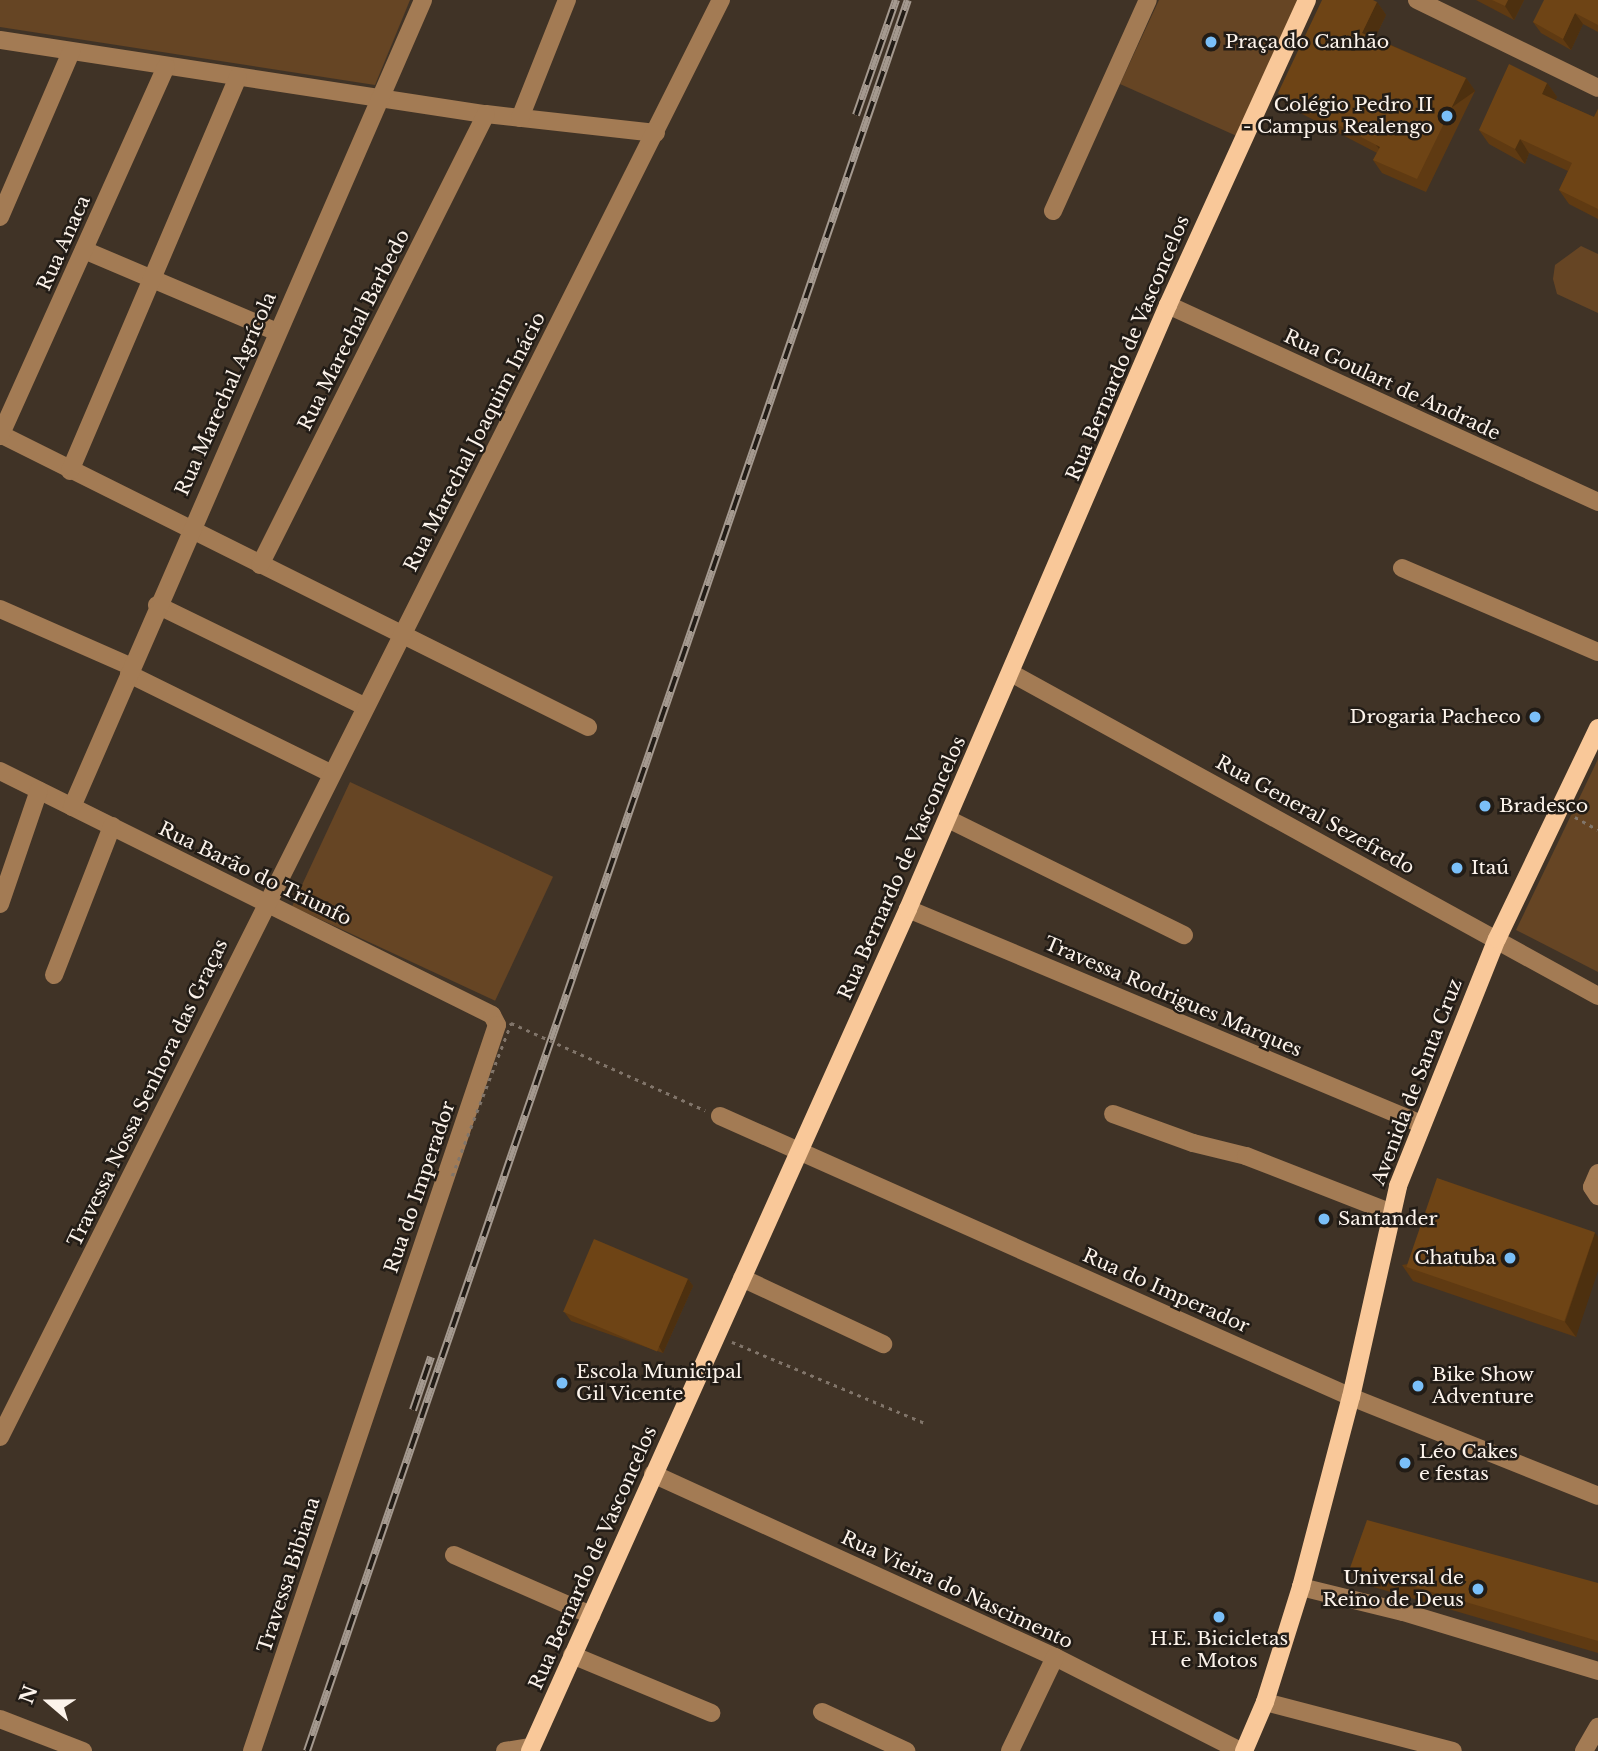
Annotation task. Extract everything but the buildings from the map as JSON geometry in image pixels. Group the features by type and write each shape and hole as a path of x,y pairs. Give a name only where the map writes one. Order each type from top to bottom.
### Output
{"main road":[{"name":"Rua Bernardo de Vasconcelos","path":"530,1749 948,819 1168,305 1307,0"},
{"name":"Avenida de Santa Cruz","path":"1242,1751 1265,1702 1301,1587 1351,1397 1390,1212 1421,1124 1497,939 1598,728"}],"street":[{"name":"Rua Marechal Agrícola","path":"72,807 189,530 424,0"},
{"path":"520,118 567,0"},
{"name":"Rua Marechal Joaquim Inácio","path":"265,902 721,0"},
{"path":"1053,211 1147,0"},
{"path":"1417,0 1598,88"},
{"path":"0,40 486,114 656,133"},
{"path":"0,217 71,52"},
{"name":"Rua Anaca","path":"0,435 166,66"},
{"path":"70,471 238,77"},
{"name":"Rua Marechal Barbedo","path":"260,565 486,114"},
{"path":"84,250 277,332"},
{"name":"Rua Goulart de Andrade","path":"1168,305 1598,502"},
{"path":"0,435 588,727"},
{"path":"1402,568 1598,652"},
{"path":"157,605 364,705"},
{"path":"0,609 130,670 330,773"},
{"name":"Rua General Sezefredo","path":"1010,673 1598,996"},
{"name":"Rua Barão do Triunfo","path":"0,771 492,1015"},
{"path":"0,904 39,790"},
{"path":"948,819 1184,935"},
{"path":"54,975 111,826"},
{"name":"Travessa Nossa Senhora das Graças","path":"0,1437 265,902"},
{"name":"Travessa Rodrigues Marques","path":"908,909 1421,1124"},
{"name":"Rua do Imperador","path":"365,1412 498,1030 492,1015"},
{"name":"Rua do Imperador","path":"712,1113 1351,1397 1598,1496"},
{"path":"1113,1114 1193,1143 1246,1156 1390,1212"},
{"path":"1598,1172 1592,1186 1598,1196"},
{"path":"742,1278 883,1344"},
{"name":"Travessa Bibiana","path":"252,1751 365,1412"},
{"name":"Rua Vieira do Nascimento","path":"651,1481 1055,1657 1242,1751"},
{"path":"454,1555 591,1615"},
{"path":"1301,1587 1403,1612 1598,1671"},
{"path":"572,1656 711,1713"},
{"path":"1010,1751 1055,1657"},
{"path":"1265,1702 1452,1751"},
{"path":"822,1712 906,1751"},
{"path":"0,1719 83,1751"},
{"path":"1584,1751 1598,1727"},
{"path":"505,1751 530,1749"}],"path":[{"path":"1560,809 1598,830"},
{"path":"452,1176 511,1023 712,1113"},
{"path":"716,1335 926,1423"}],"shaded area":[{"path":"0,0 410,0 375,85 0,27"},
{"name":"Praça do Canhão","path":"1159,0 1302,0 1239,137 1120,84"},
{"path":"1581,246 1598,254 1598,313 1557,294 1553,279 1555,265"},
{"path":"1598,759 1598,972 1516,930"},
{"path":"350,782 553,877 495,1001 292,906"}],"railway":[{"path":"856,115 896,0"},
{"path":"307,1751 908,0"},
{"path":"413,1410 431,1357"}],"place":[{"name":"Praça do Canhão","path":"1211,42"},
{"name":"Colégio Pedro II - Campus Realengo","path":"1447,116"},
{"name":"Drogaria Pacheco","path":"1535,717"},
{"name":"Bradesco","path":"1485,806"},
{"name":"Itaú","path":"1457,868"},
{"name":"Santander","path":"1324,1219"},
{"name":"Chatuba","path":"1510,1258"},
{"name":"Escola Municipal Gil Vicente","path":"562,1383"},
{"name":"Bike Show Adventure","path":"1418,1386"},
{"name":"Léo Cakes e festas","path":"1405,1463"},
{"name":"Universal de Reino de Deus","path":"1478,1589"},
{"name":"H.E. Bicicletas e Motos","path":"1219,1617"}]}
